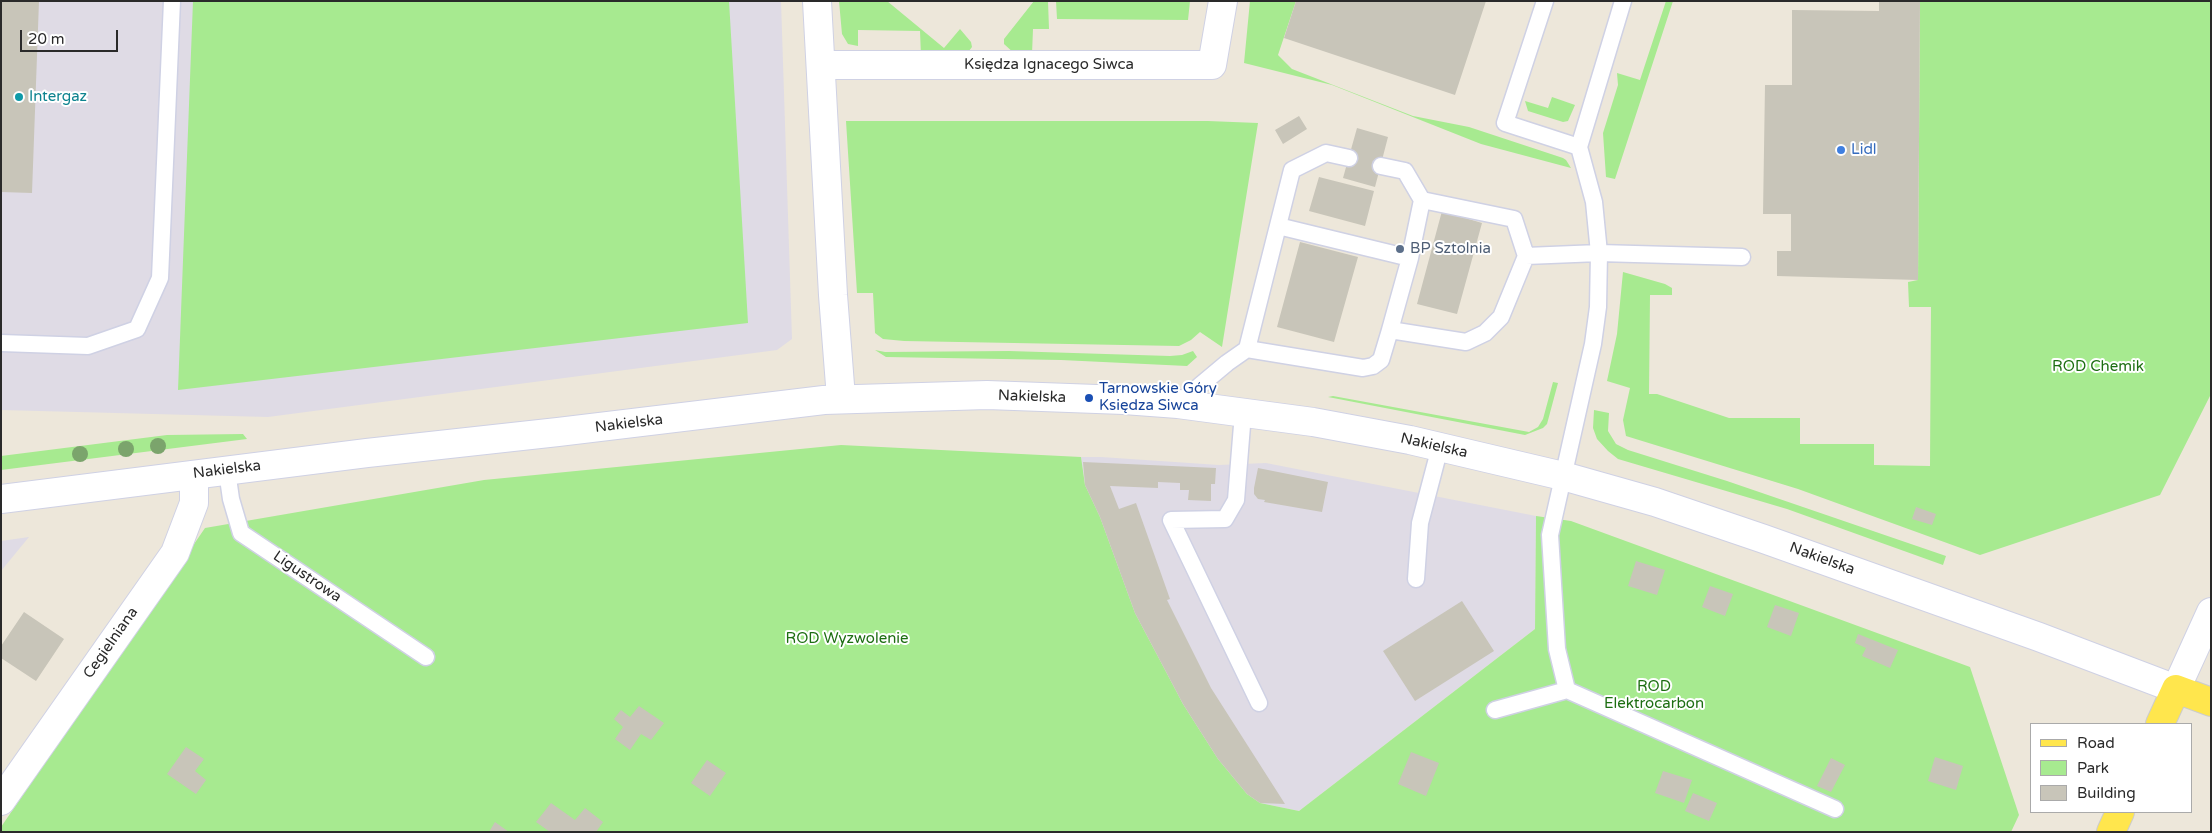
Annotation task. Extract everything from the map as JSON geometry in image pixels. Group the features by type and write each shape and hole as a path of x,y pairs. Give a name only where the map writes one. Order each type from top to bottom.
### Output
{"main road":[{"path":"2160,723 2176,690 2211,702"},
{"path":"2111,832 2120,813"}],"street":[{"path":"817,1 841,398"},
{"name":"Księdza Ignacego Siwca","path":"821,65 1212,65 1224,1"},
{"name":"Nakielska","path":"1,499 841,398 987,395 1178,404 1313,422 1440,447 1562,476 1655,502 2039,637 2176,690"},
{"name":"Cegielniana","path":"1,801 174,553 194,503 194,475"},
{"path":"2176,690 2211,612"}],"lane":[{"path":"1,343 88,346 137,329 160,278 172,1"},
{"path":"1545,1 1505,123 1579,147"},
{"path":"1567,690 1557,649 1550,535 1593,344 1598,307 1599,253 1594,202 1579,147 1623,1"},
{"path":"1178,404 1227,363 1248,349 1292,170 1326,153 1348,158"},
{"path":"1248,349 1364,368 1373,366 1381,360 1410,258 1422,200 1405,171 1381,166"},
{"path":"1390,330 1466,342 1485,333 1501,318 1526,256 1514,219 1422,200"},
{"path":"1278,226 1410,258"},
{"path":"1526,256 1599,253 1742,256"},
{"path":"1243,413 1236,500 1225,519 1171,520 1259,703"},
{"path":"1416,578 1420,522 1440,447"},
{"name":"Ligustrowa","path":"227,471 231,499 241,533 426,657"},
{"path":"1495,710 1567,690 1835,809"}],"shaded area":[{"path":"1,1 781,1 792,339 777,350 268,417 1,410"},
{"path":"1081,457 1219,465 1266,463 1536,516 1535,629 1299,811 1260,803 1247,794 1218,759 1183,704 1135,613 1100,517 1085,485"},
{"path":"29,537 1,571 1,541"}],"green space":[{"path":"193,1 729,1 748,323 178,390"},
{"path":"839,1 887,1 944,48 960,29 971,42 972,47 965,56 921,56 920,31 858,30 858,46 848,44 842,34"},
{"path":"1034,1 1048,1 1049,29 1033,29 1032,54 1015,54 1004,44 1004,39"},
{"path":"1056,1 1190,1 1188,20 1057,19"},
{"path":"1250,1 1296,1 1278,55 1292,69 1413,116 1469,127 1563,158 1571,168 1481,144 1332,85 1244,63"},
{"path":"1666,1 1673,1 1615,179 1606,177 1603,133 1618,85 1617,73 1640,80"},
{"name":"ROD Chemik","path":"1920,1 2211,1 2211,394 2160,495 1980,555 1798,489 1626,436 1623,420 1630,388 1607,381 1617,334 1623,272 1665,284 1672,288 1672,295 1650,295 1649,394 1657,394 1729,418 1800,418 1800,444 1874,444 1874,465 1930,466 1931,307 1909,307 1908,282 1918,280"},
{"path":"1552,97 1575,105 1568,121 1563,122 1528,111 1525,101 1548,108"},
{"path":"846,121 1208,121 1258,123 1222,347 1200,332 1191,340 1179,346 904,341 883,339 875,333 873,293 857,293"},
{"path":"875,350 885,352 1009,351 1170,356 1182,355 1193,351 1197,357 1187,366 1061,360 886,357"},
{"path":"1553,382 1558,383 1547,424 1543,428 1525,435 1328,397 1333,396 1529,432 1538,427 1543,419"},
{"path":"1594,410 1609,413 1608,431 1616,444 1628,450 1727,481 1946,556 1943,565 1787,509 1618,459 1597,439 1593,428"},
{"path":"243,434 247,439 1,470 1,456 167,435"},
{"name":"ROD Wyzwolenie","path":"841,445 1081,457 1085,485 1100,517 1135,613 1183,704 1218,759 1247,794 1260,803 1299,811 1535,629 1536,516 1571,521 1970,667 2019,815 2011,832 1,832 1,827 205,528 484,480"}],"building":[{"name":"Intergaz","path":"1,1 39,1 32,193 1,192"},
{"path":"1296,1 1486,1 1455,95 1284,38"},
{"name":"Lidl","path":"1879,1 1920,1 1918,280 1777,276 1777,251 1791,251 1791,214 1763,214 1765,85 1792,85 1792,10 1879,11"},
{"path":"1299,116 1307,129 1283,144 1275,130"},
{"path":"1357,128 1388,137 1375,187 1343,178"},
{"path":"1319,177 1374,191 1365,226 1309,211"},
{"path":"1442,211 1482,223 1457,314 1417,304"},
{"path":"1300,242 1358,257 1334,342 1277,327"},
{"path":"1083,462 1216,468 1215,484 1211,484 1211,501 1188,500 1189,490 1180,490 1180,483 1158,482 1158,488 1110,486 1119,509 1136,503 1170,599 1167,600 1211,688 1285,804 1260,803 1247,794 1218,759 1183,704 1135,613 1100,517 1085,485"},
{"path":"1258,468 1328,482 1322,512 1264,502 1265,500 1258,499 1254,494 1254,488"},
{"path":"1916,507 1936,514 1932,525 1912,519"},
{"path":"1636,561 1665,570 1657,595 1628,586"},
{"path":"1710,586 1733,594 1725,616 1702,607"},
{"path":"1462,601 1494,651 1415,701 1383,651"},
{"path":"1775,605 1799,613 1791,636 1767,627"},
{"path":"24,612 64,639 36,681 1,658 1,646"},
{"path":"1858,634 1898,650 1890,668 1862,656 1866,648 1855,643"},
{"path":"639,706 664,723 651,740 641,734 630,750 615,739 623,727 614,719 621,710 630,717"},
{"path":"186,747 204,759 195,771 206,780 196,794 167,774"},
{"path":"1411,752 1439,763 1426,796 1398,784"},
{"path":"1935,757 1963,766 1956,790 1928,781"},
{"path":"1831,758 1845,765 1831,792 1817,786"},
{"path":"707,760 726,773 710,796 691,783"},
{"path":"1663,771 1692,780 1684,803 1655,793"},
{"path":"1693,793 1717,803 1709,821 1685,811"},
{"path":"551,803 575,820 585,808 603,822 596,832 550,832 536,822"},
{"path":"495,822 509,832 489,832"}],"place":[{"name":"Intergaz","path":"19,97"},
{"name":"Lidl","path":"1841,150"},
{"name":"BP Sztolnia","path":"1400,249"},
{"name":"Tarnowskie Góry Księdza Siwca","path":"1089,398"}],"park label":[{"name":"ROD Elektrocarbon","path":"1654,696"}]}
